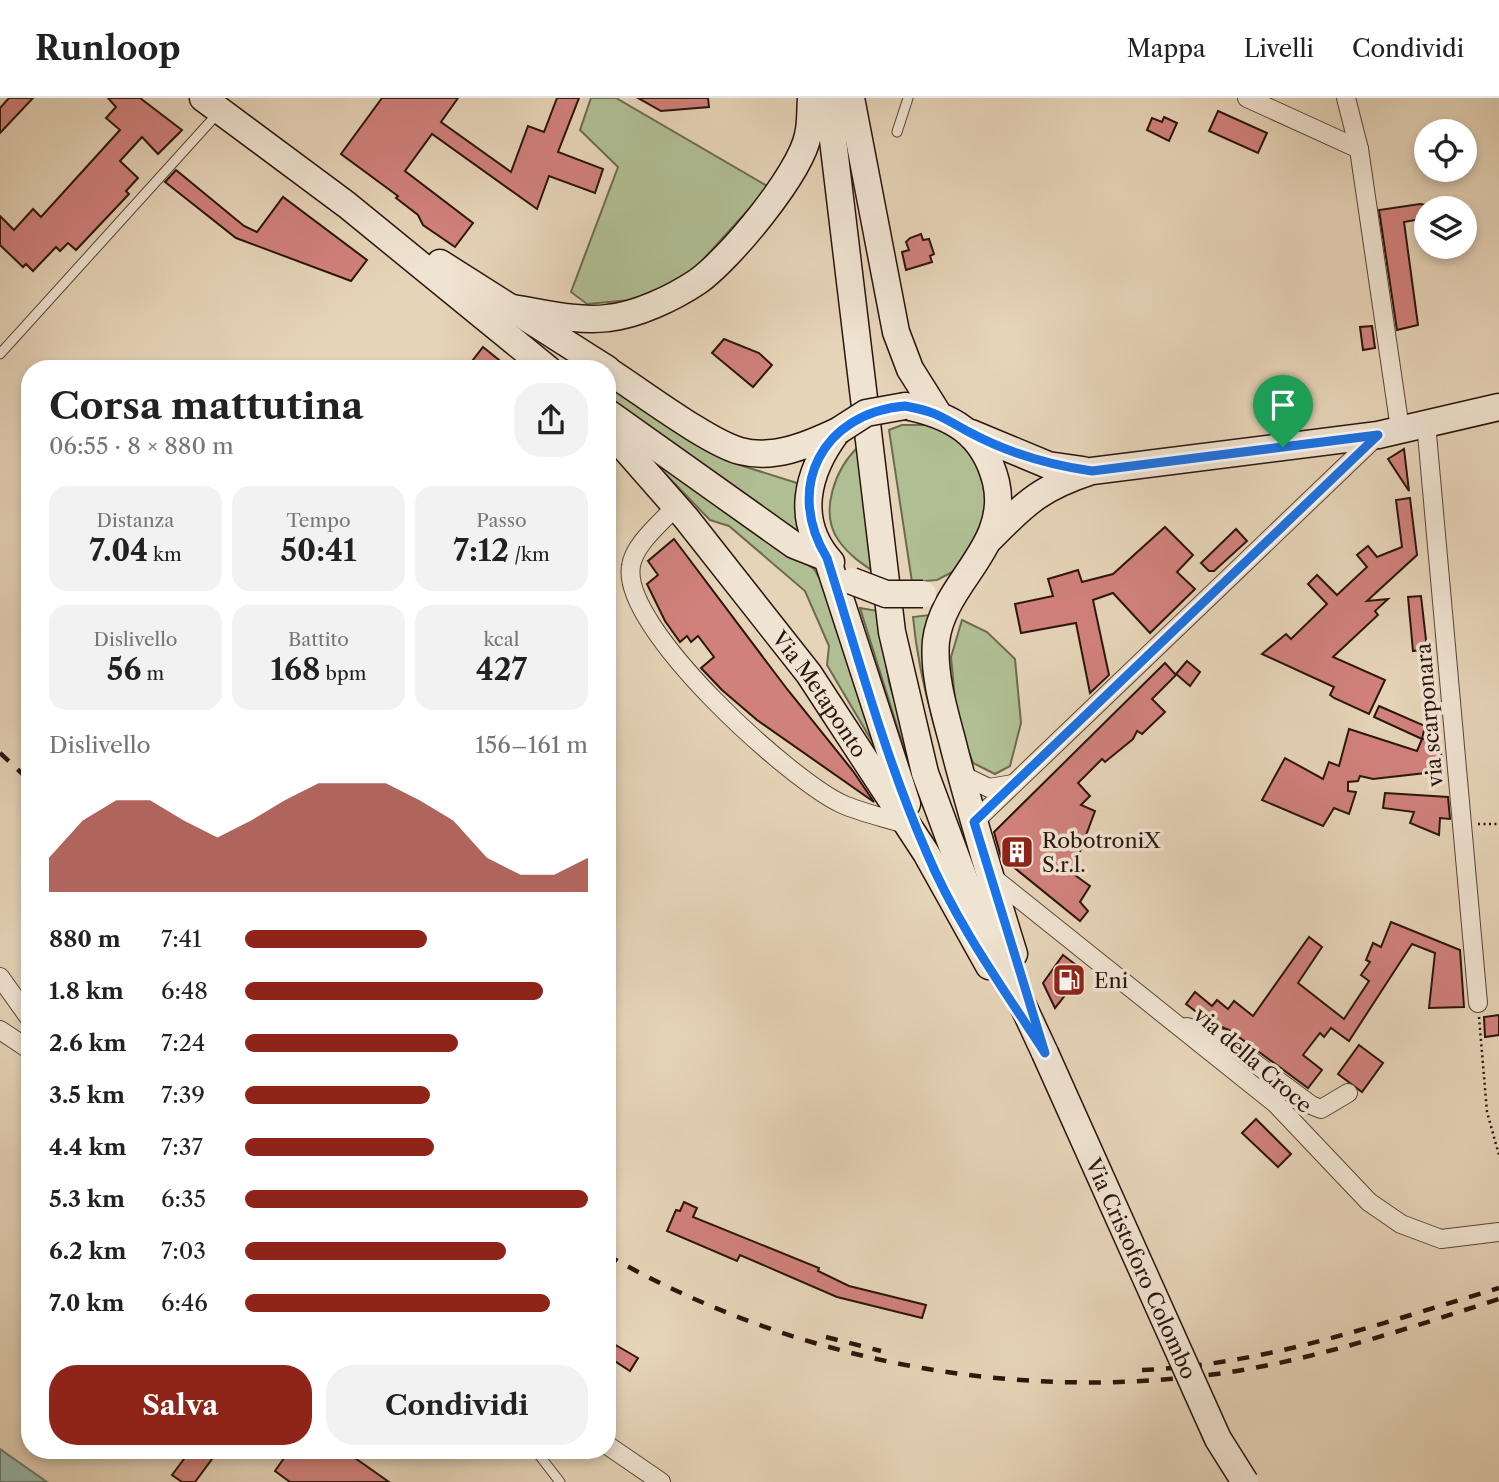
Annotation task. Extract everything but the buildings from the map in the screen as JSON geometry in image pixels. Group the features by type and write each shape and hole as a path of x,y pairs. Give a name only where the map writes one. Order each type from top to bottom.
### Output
{"main road":[{"path":"513,308 563,316 609,318 657,303 698,281 731,248 786,182 808,137 811,98"},
{"path":"828,98 892,632 925,773 965,881 1045,1053"},
{"path":"851,98 896,332 910,369 937,412"},
{"path":"211,104 346,205 537,360"},
{"path":"346,205 593,360"},
{"path":"616,375 707,435 740,451 769,453 805,447 866,413 905,406 937,412 968,431 1048,465 1092,471"},
{"path":"1045,1053 960,774 941,696 936,642 942,617 990,539 1029,499 1057,482 1092,471 1389,432 1499,407"},
{"path":"616,418 794,545 827,558 852,581 886,594 923,594 954,581 972,566"},
{"path":"838,431 819,455 809,486 811,526 827,558 896,773 926,853"},
{"path":"968,431 988,458 996,484 997,517 990,539"},
{"name":"Via Metaponto","path":"616,438 675,506 809,674 926,853 970,935 1045,1053"},
{"name":"Via Cristoforo Colombo","path":"1045,1053 1218,1439 1245,1482"}],"street":[{"path":"1247,98 1359,149"},
{"path":"974,822 1389,432 1359,149 1346,98"},
{"name":"via scarponara","path":"1426,423 1478,1003"},
{"path":"675,506 642,544 631,565 632,585 673,653 696,684 724,712 801,775 841,804 908,825"},
{"path":"960,774 989,788 1013,784"},
{"name":"via della Croce","path":"990,875 1276,1104 1369,1202 1401,1224 1441,1239 1499,1233"},
{"path":"0,977 21,1006"},
{"path":"1175,1024 1222,1039 1311,1105 1321,1109 1348,1093"},
{"path":"0,1030 21,1044"},
{"path":"616,1451 662,1482"}],"lane":[{"path":"897,132 908,98"},
{"path":"0,354 211,104"},
{"path":"542,1459 561,1482"}],"path":[{"path":"1462,824 1499,824"},
{"path":"1478,1003 1487,1112 1499,1155"}],"green space":[{"path":"591,98 616,98 769,187 689,275 642,299 587,304 571,292 618,167 580,130"},
{"path":"616,388 740,465 797,483 800,536 616,408"},
{"path":"902,425 926,425 949,433 968,449 986,475 992,504 966,565 937,580 912,582 889,430"},
{"path":"858,447 876,573 843,546 833,529 830,517 832,491 837,478"},
{"path":"640,448 814,569 831,598 883,760 827,665 829,646 805,591 729,526 710,520"},
{"path":"860,608 878,611 889,682 919,782 915,784"},
{"path":"929,615 936,710 971,838 935,729 916,646 913,617"},
{"path":"962,620 987,632 1015,659 1021,723 1010,766 995,774 973,763 957,721 951,657"}],"water":[{"path":"0,1449 47,1482 0,1482"}],"railway":[{"path":"0,753 21,773"},
{"path":"616,1260 678,1292 752,1322 828,1347 906,1365 984,1377 1064,1382 1144,1381 1259,1367 1363,1342 1499,1299"},
{"path":"1142,1370 1233,1360 1278,1351 1367,1328 1499,1288"},
{"path":"826,1337 881,1351"}],"place":[{"name":"RobotroniX S.r.l.","path":"1017,852"},
{"name":"Eni","path":"1069,980"}],"route":[{"path":"905,406 937,412 968,431 1048,465 1092,471 1283,447 1378,435 974,822 1045,1053 970,935 926,853 896,773 827,558 811,526 808,510 809,486 819,455 838,431 866,413 905,406"}]}
